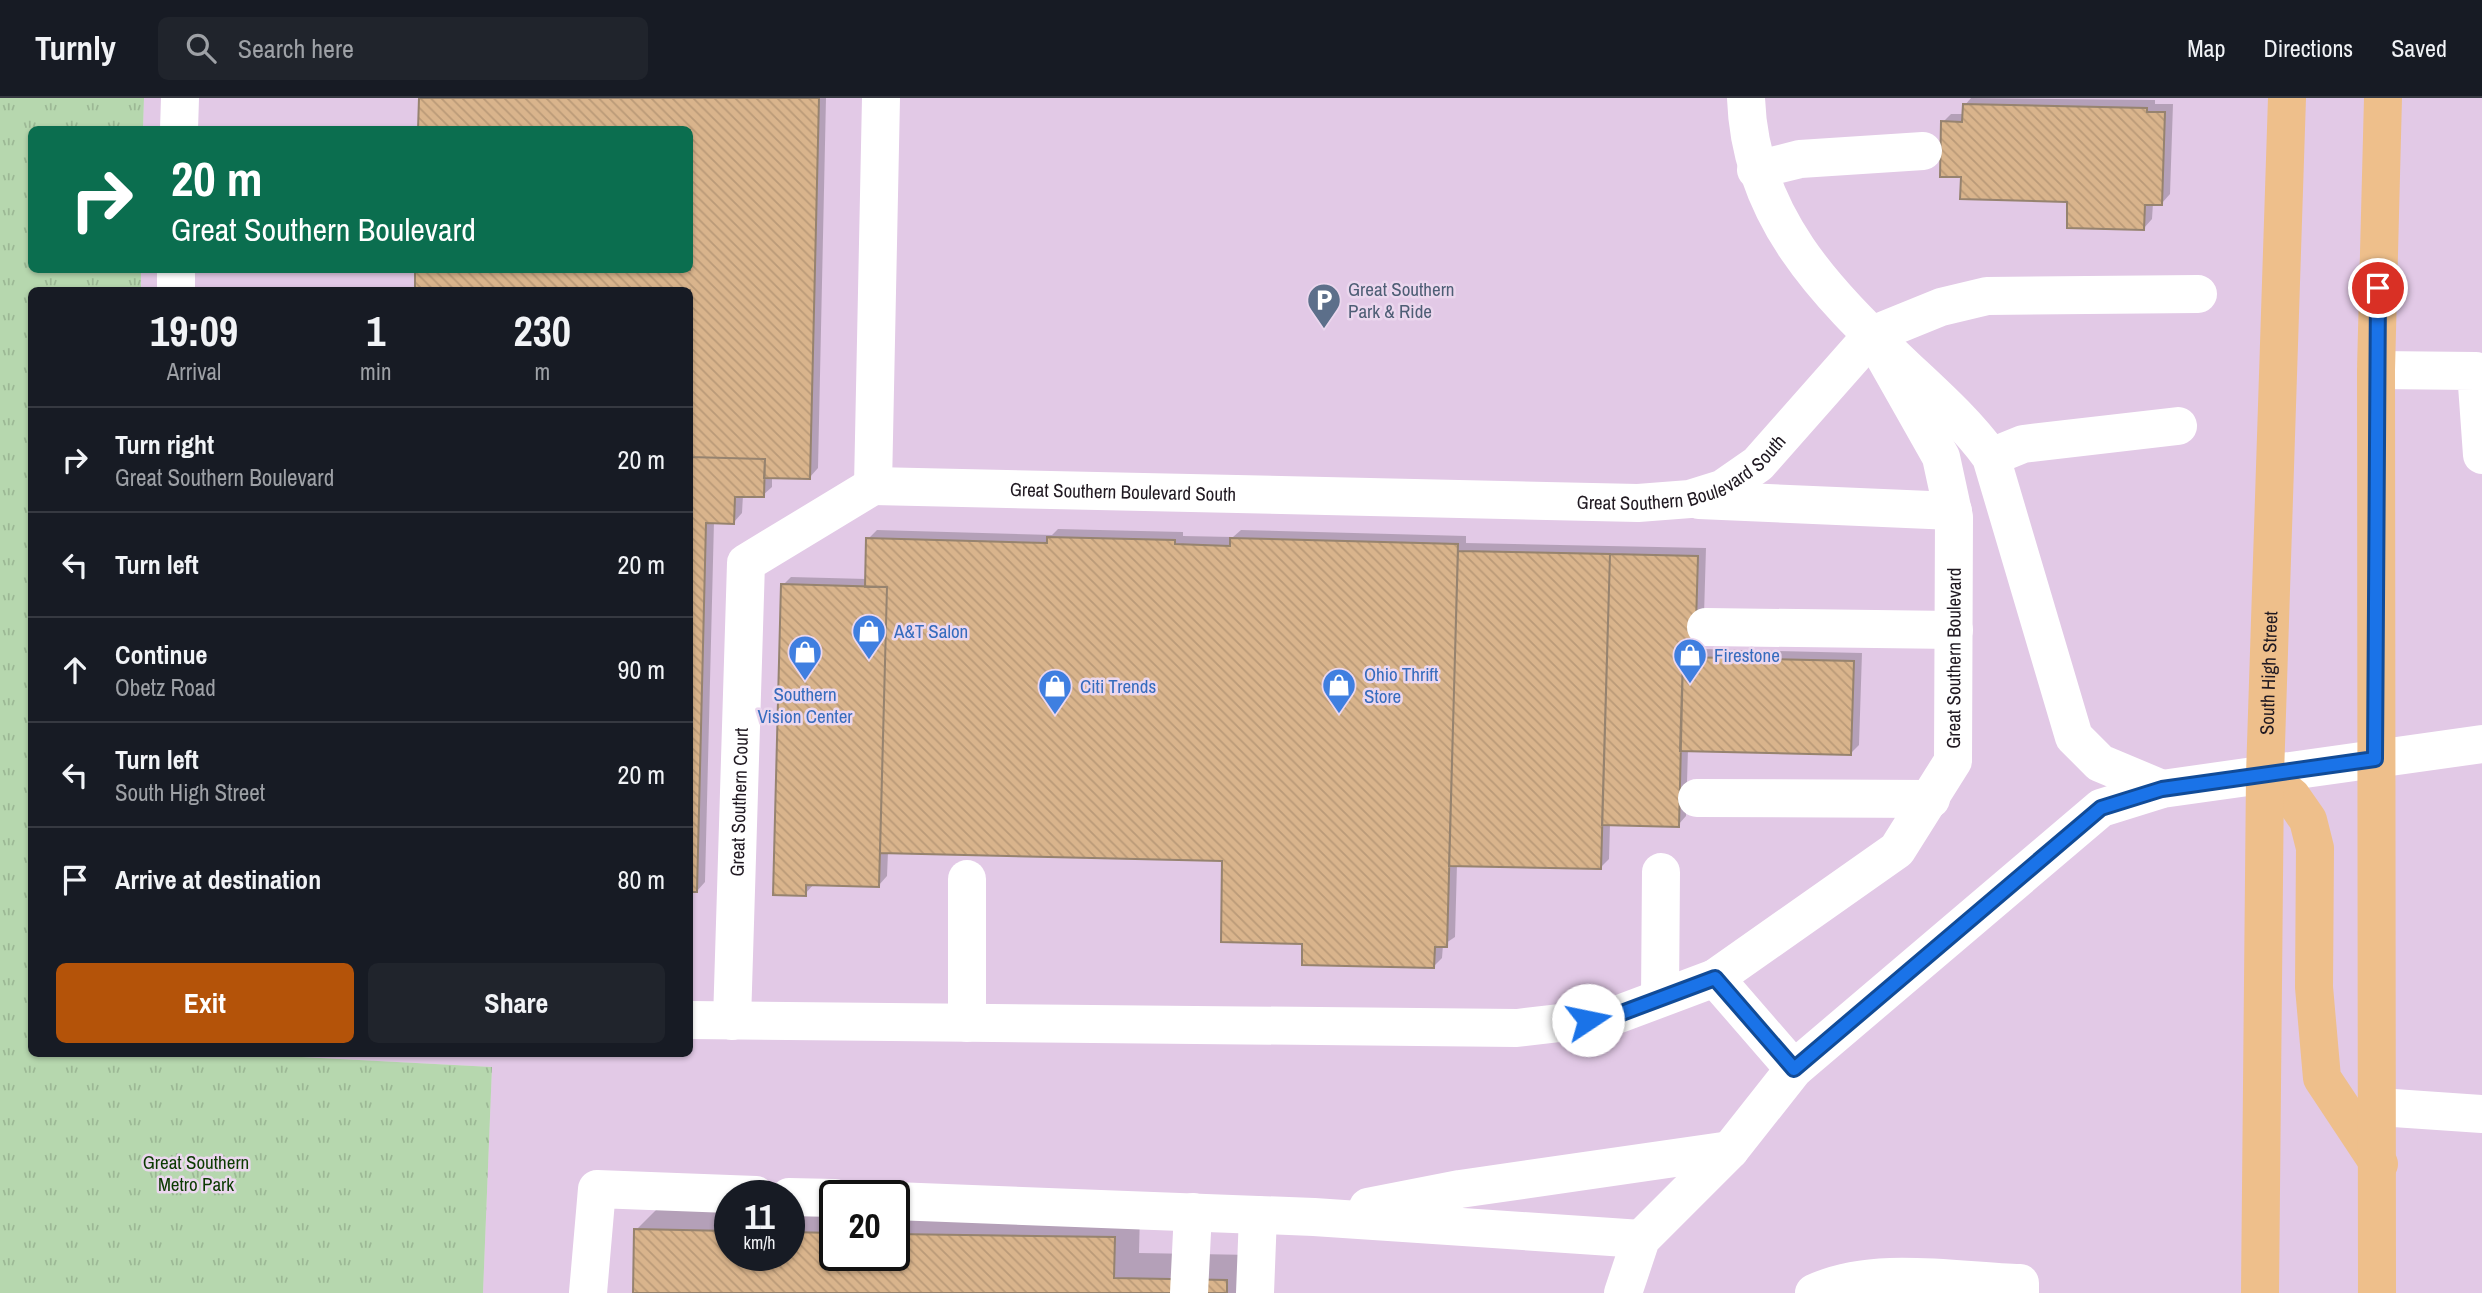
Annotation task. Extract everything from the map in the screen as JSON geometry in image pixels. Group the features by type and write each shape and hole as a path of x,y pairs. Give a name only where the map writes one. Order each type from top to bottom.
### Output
{"main road":[{"name":"South High Street","path":"2260,1293 2266,775 2287,98"},
{"path":"2377,1293 2379,1107 2375,759 2376,370 2383,98"},
{"path":"2266,775 2292,797 2308,820 2315,848 2314,987 2322,1078 2379,1164"}],"street":[{"path":"179,126 180,98"},
{"path":"873,485 881,98"},
{"path":"1746,98 1747,134 1756,170 1771,209 1798,252 1872,335 1972,430 1991,457 2074,737 2100,763 2162,789"},
{"path":"1756,170 1800,159 1923,151"},
{"path":"1872,335 1941,307 1987,296 2198,294"},
{"name":"Great Southern Boulevard South","path":"873,485 1624,503 1690,499 1722,489 1758,464 1872,335"},
{"name":"Great Southern Boulevard","path":"693,1020 1517,1028 1611,1017 1715,978 1897,850 1953,761 1953,511 1941,457 1872,335"},
{"path":"2376,370 2479,369 2482,455"},
{"path":"1991,457 2023,444 2178,426"},
{"name":"Great Southern Court","path":"732,1021 747,563 873,485"},
{"path":"1690,499 1953,511"},
{"path":"1706,627 1954,631"},
{"path":"1623,1293 1642,1239 1730,1150 1794,1069 2101,808 2162,789 2482,744"},
{"path":"1697,798 1931,799"},
{"path":"1660,998 1661,872"},
{"path":"967,879 967,1023"},
{"path":"1715,978 1794,1069"},
{"path":"2379,1107 2482,1114"},
{"path":"1314,1217 1473,1187 1730,1150"},
{"path":"588,1293 597,1189 714,1193"},
{"path":"910,1201 1258,1214 1642,1239"},
{"path":"1189,1293 1192,1212"},
{"path":"1255,1293 1258,1214"},
{"path":"1814,1293 1831,1285 1873,1277 2020,1283 2020,1293"}],"shaded area":[{"path":"144,98 2482,98 2482,1293 483,1293 492,1067 303,1057 693,1057 693,287 140,287 141,273 693,273 693,126 143,126"}],"green space":[{"name":"Great Southern Metro Park","path":"0,98 144,98 143,126 28,126 28,273 141,273 141,287 28,287 28,1057 303,1057 492,1067 483,1293 0,1293"}],"building":[{"path":"419,98 819,98 810,479 764,478 765,459 693,457 693,287 415,287 415,273 693,273 693,126 418,126"},
{"path":"1963,104 2147,108 2147,112 2165,112 2162,205 2145,205 2144,230 2067,228 2067,202 1960,199 1961,177 1940,177 1941,121 1962,122"},
{"path":"693,457 765,459 764,497 735,497 734,524 706,523 697,892 693,892"},
{"path":"1047,537 1175,540 1175,544 1230,546 1230,538 1458,544 1447,947 1435,947 1434,968 1302,965 1302,944 1221,942 1222,861 880,853 887,587 865,587 866,538 1047,543"},
{"path":"1458,551 1610,554 1601,869 1449,866"},
{"path":"1610,554 1698,556 1695,657 1683,657 1679,827 1602,825"},
{"path":"781,584 887,587 879,887 806,885 806,896 773,895"},
{"path":"1683,657 1854,661 1851,755 1680,751"},
{"path":"634,1229 714,1231 714,1271 805,1271 805,1232 819,1233 819,1271 910,1271 910,1234 1115,1237 1114,1278 1227,1280 1227,1293 633,1293"}],"place":[{"name":"Great Southern Park & Ride","path":"1324,330"},
{"name":"A&T Salon","path":"869,661"},
{"name":"Southern Vision Center","path":"805,682"},
{"name":"Firestone","path":"1690,685"},
{"name":"Ohio Thrift Store","path":"1339,715"},
{"name":"Citi Trends","path":"1055,716"}],"route":[{"path":"1588,1020 1611,1017 1715,978 1794,1069 2101,808 2162,789 2375,759 2378,288"}]}
